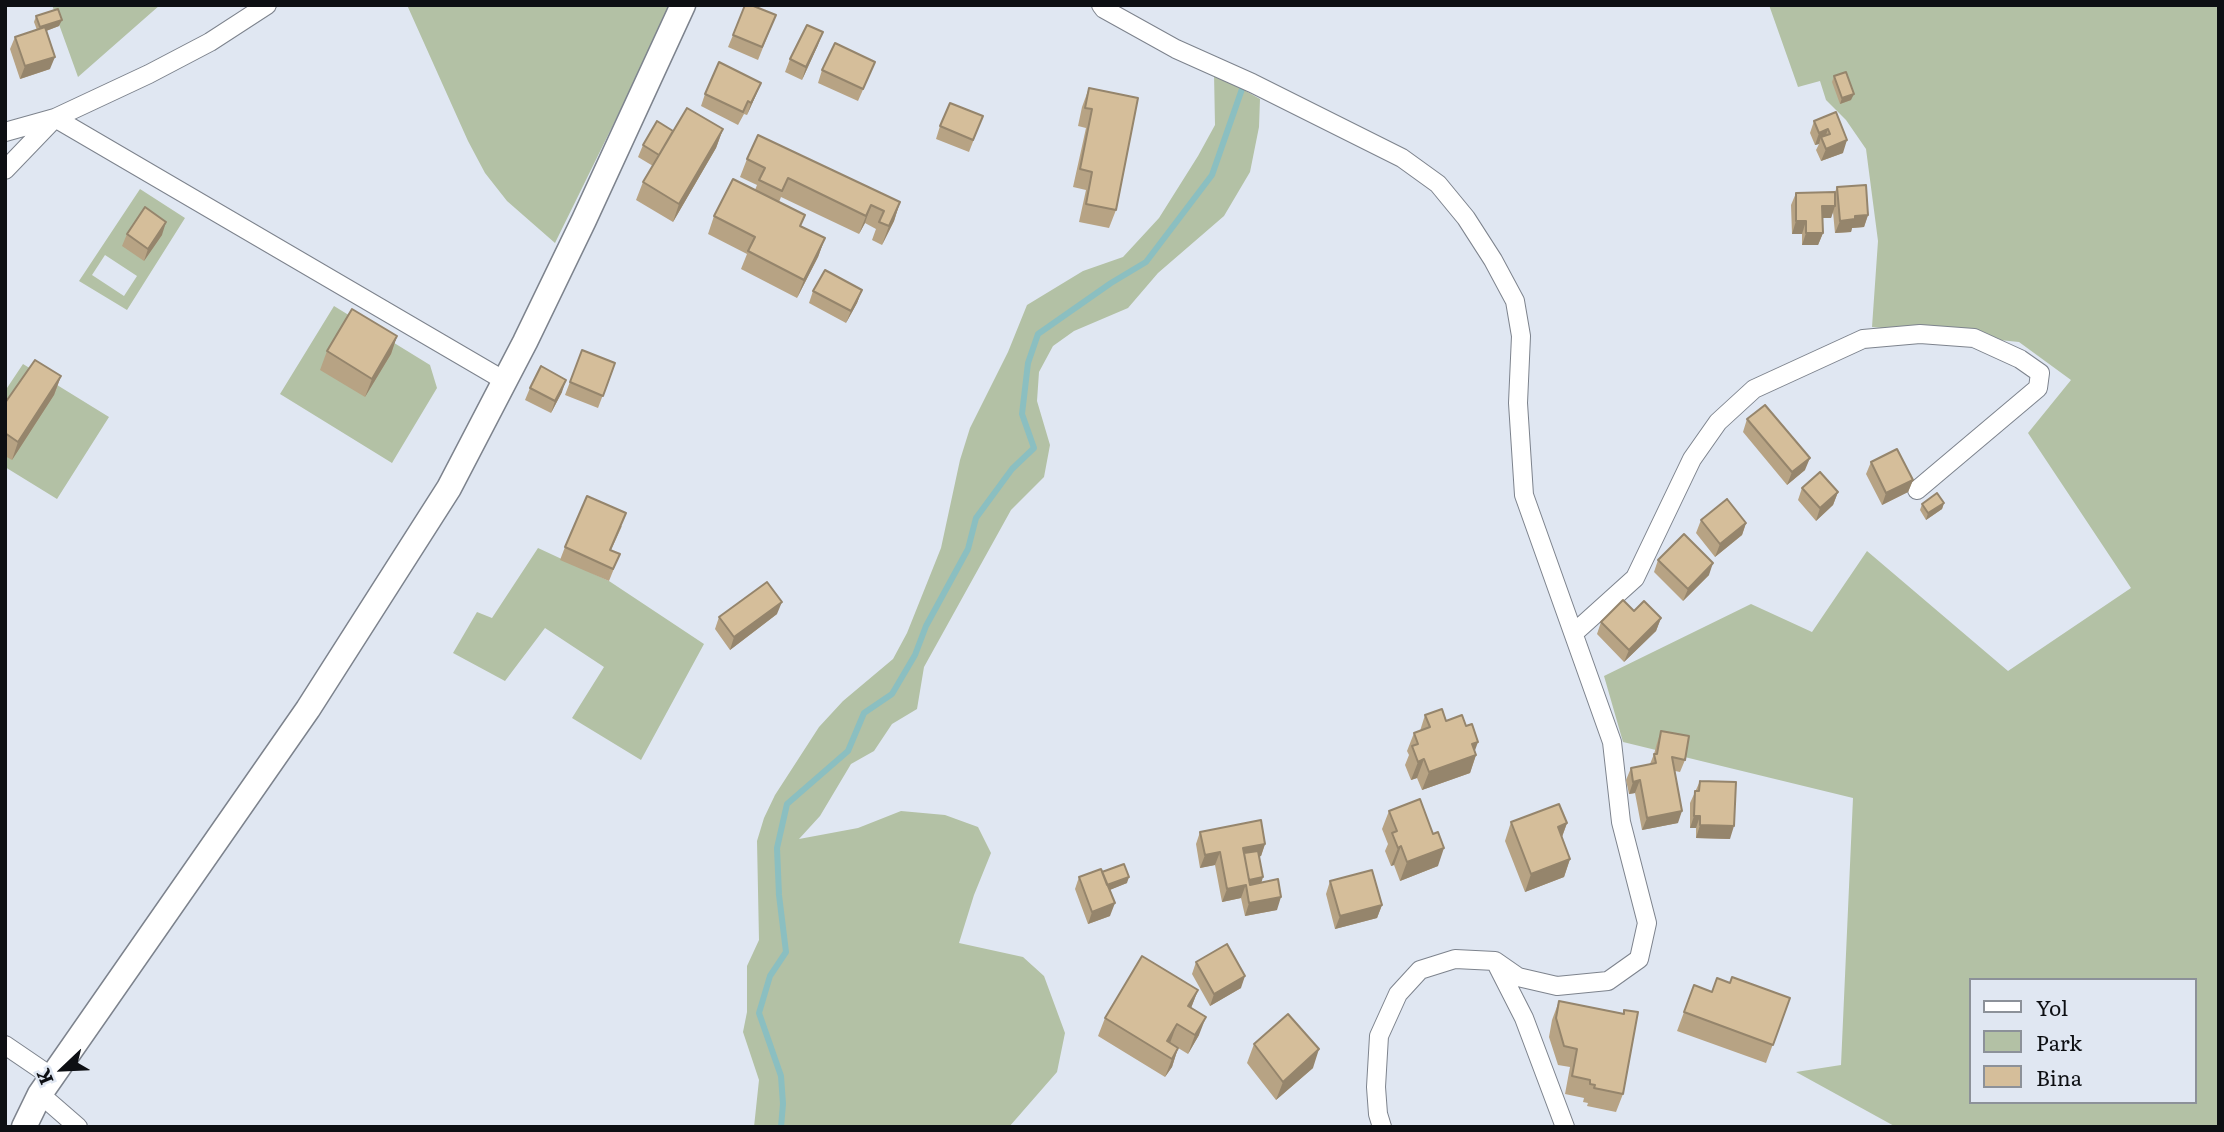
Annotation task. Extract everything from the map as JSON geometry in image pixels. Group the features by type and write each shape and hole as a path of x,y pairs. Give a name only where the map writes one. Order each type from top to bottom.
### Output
{"street":[{"path":"5,132 55,118 210,42 267,5"},
{"path":"24,1127 46,1085 316,698 449,488 579,232 683,5"},
{"path":"1101,5 1176,49 1252,83 1402,158 1438,184 1466,218 1516,301 1521,337 1518,403 1524,495 1612,742 1621,822 1647,923 1639,959 1608,981 1557,986 1518,977 1495,961 1455,959 1420,970 1398,994 1379,1036 1376,1087 1382,1127"},
{"path":"5,170 55,118"},
{"path":"55,118 505,381"},
{"path":"1574,633 1635,578 1692,459 1718,422 1754,389 1863,340 1920,334 1974,338 2020,359 2040,373 2038,388 1917,490"},
{"path":"1495,961 1524,1018 1565,1127"},
{"path":"5,1045 46,1085 78,1127"}],"green space":[{"path":"52,5 160,5 78,77"},
{"path":"407,5 672,5 555,243 507,201 485,173"},
{"path":"1769,5 2219,5 2219,1127 1896,1127 1796,1072 1841,1065 1853,798 1623,742 1604,676 1751,604 1812,632 1867,551 2008,671 2131,588 2028,433 2071,380 2019,342 1872,327 1878,241 1866,149 1846,120 1826,100 1820,81 1798,87"},
{"path":"1214,73 1260,99 1259,127 1250,172 1224,216 1158,273 1128,308 1074,331 1053,346 1039,372 1037,401 1050,445 1044,477 1011,510 924,667 917,709 892,724 874,751 851,764 820,816 799,839 858,828 901,811 945,815 978,827 991,853 959,943 1023,957 1044,976 1065,1033 1057,1072 1009,1127 754,1127 759,1080 743,1032 747,1012 747,966 759,940 757,841 764,818 775,795 819,727 843,701 893,659 907,633 941,548 960,460 970,428 1008,352 1027,305 1083,271 1123,257 1159,218 1215,125"},
{"path":"140,189 185,218 127,310 79,281","holes":["105,255 137,276 124,296 92,275"]},
{"path":"334,306 430,365 437,388 392,463 280,394"},
{"path":"23,364 109,417 57,499 5,467 5,391"},
{"path":"538,548 609,581 704,644 641,760 572,718 604,667 545,628 505,681 453,653 477,612 492,618"}],"building":[{"path":"745,5 776,15 762,47 733,35"},
{"path":"58,9 62,20 40,27 36,16"},
{"path":"807,25 823,32 806,67 790,59"},
{"path":"45,27 55,57 25,66 15,37"},
{"path":"835,43 875,62 863,89 822,70"},
{"path":"719,62 761,83 743,112 705,94"},
{"path":"1846,72 1854,94 1842,98 1834,76"},
{"path":"1089,88 1138,98 1116,210 1086,204 1092,172 1080,169 1092,109 1085,108"},
{"path":"950,103 983,116 973,140 940,126"},
{"path":"687,108 723,129 679,204 643,182"},
{"path":"1836,112 1847,140 1826,149 1821,137 1830,134 1828,129 1819,133 1814,121"},
{"path":"657,121 673,131 659,155 643,145"},
{"path":"758,135 900,202 889,226 879,222 884,211 871,205 866,216 788,178 782,191 759,180 765,168 747,159"},
{"path":"733,179 805,215 800,226 825,238 804,280 748,251 755,237 714,216"},
{"path":"1866,185 1868,215 1840,221 1837,187"},
{"path":"1835,192 1835,206 1822,206 1823,233 1806,233 1806,221 1796,221 1796,193"},
{"path":"145,207 166,222 148,249 127,234"},
{"path":"825,270 862,290 851,311 813,291"},
{"path":"352,309 397,336 372,379 327,351"},
{"path":"582,350 615,363 603,396 570,382"},
{"path":"35,360 61,376 18,442 5,433 5,403"},
{"path":"541,366 566,380 555,401 530,388"},
{"path":"1765,405 1810,458 1792,472 1747,419"},
{"path":"1897,449 1913,480 1886,493 1871,462"},
{"path":"1820,472 1838,492 1820,508 1802,488"},
{"path":"1937,493 1944,503 1928,513 1922,504"},
{"path":"587,496 626,513 610,550 620,554 613,569 565,547"},
{"path":"1727,499 1746,523 1720,544 1701,520"},
{"path":"1684,534 1713,563 1688,589 1658,560"},
{"path":"767,582 782,602 734,637 719,617"},
{"path":"1623,600 1634,611 1644,601 1661,618 1629,650 1601,622"},
{"path":"1442,709 1446,721 1462,715 1466,726 1472,724 1478,742 1472,744 1476,755 1429,772 1424,759 1418,762 1412,746 1418,744 1414,733 1430,727 1425,715"},
{"path":"1661,731 1689,736 1685,760 1672,757 1682,811 1647,818 1640,780 1633,782 1631,768 1656,763 1654,754 1657,754"},
{"path":"1700,781 1736,782 1734,826 1700,825 1700,816 1694,816 1695,791 1699,791"},
{"path":"1420,799 1433,834 1438,832 1444,848 1407,862 1392,833 1397,831 1389,811"},
{"path":"1559,804 1567,823 1558,827 1570,859 1531,874 1511,822"},
{"path":"1261,820 1265,844 1243,848 1250,885 1278,879 1281,897 1249,903 1246,885 1227,889 1220,852 1205,855 1200,832"},
{"path":"1258,851 1263,877 1249,880 1244,853"},
{"path":"1124,864 1129,877 1107,885 1102,872"},
{"path":"1101,869 1115,903 1092,912 1079,877"},
{"path":"1372,870 1382,905 1340,916 1330,881"},
{"path":"1227,944 1245,976 1214,994 1196,962"},
{"path":"1142,956 1198,990 1188,1006 1206,1017 1195,1035 1177,1024 1167,1041 1178,1048 1172,1059 1105,1018"},
{"path":"1732,977 1790,998 1773,1045 1684,1012 1694,985 1712,992 1717,978 1730,983"},
{"path":"1559,1001 1624,1014 1624,1010 1638,1012 1623,1094 1594,1088 1595,1085 1590,1084 1590,1080 1572,1076 1577,1049 1564,1046 1556,1018"},
{"path":"1288,1014 1319,1049 1283,1082 1254,1044"}],"waterway":[{"path":"781,1127 781,1076 759,1013 770,976 786,952 777,848 787,804 848,751 864,713 892,694 915,655 926,626 968,549 976,518 1012,469 1034,448 1022,414 1028,363 1038,334 1146,262 1212,175 1242,89"}]}
